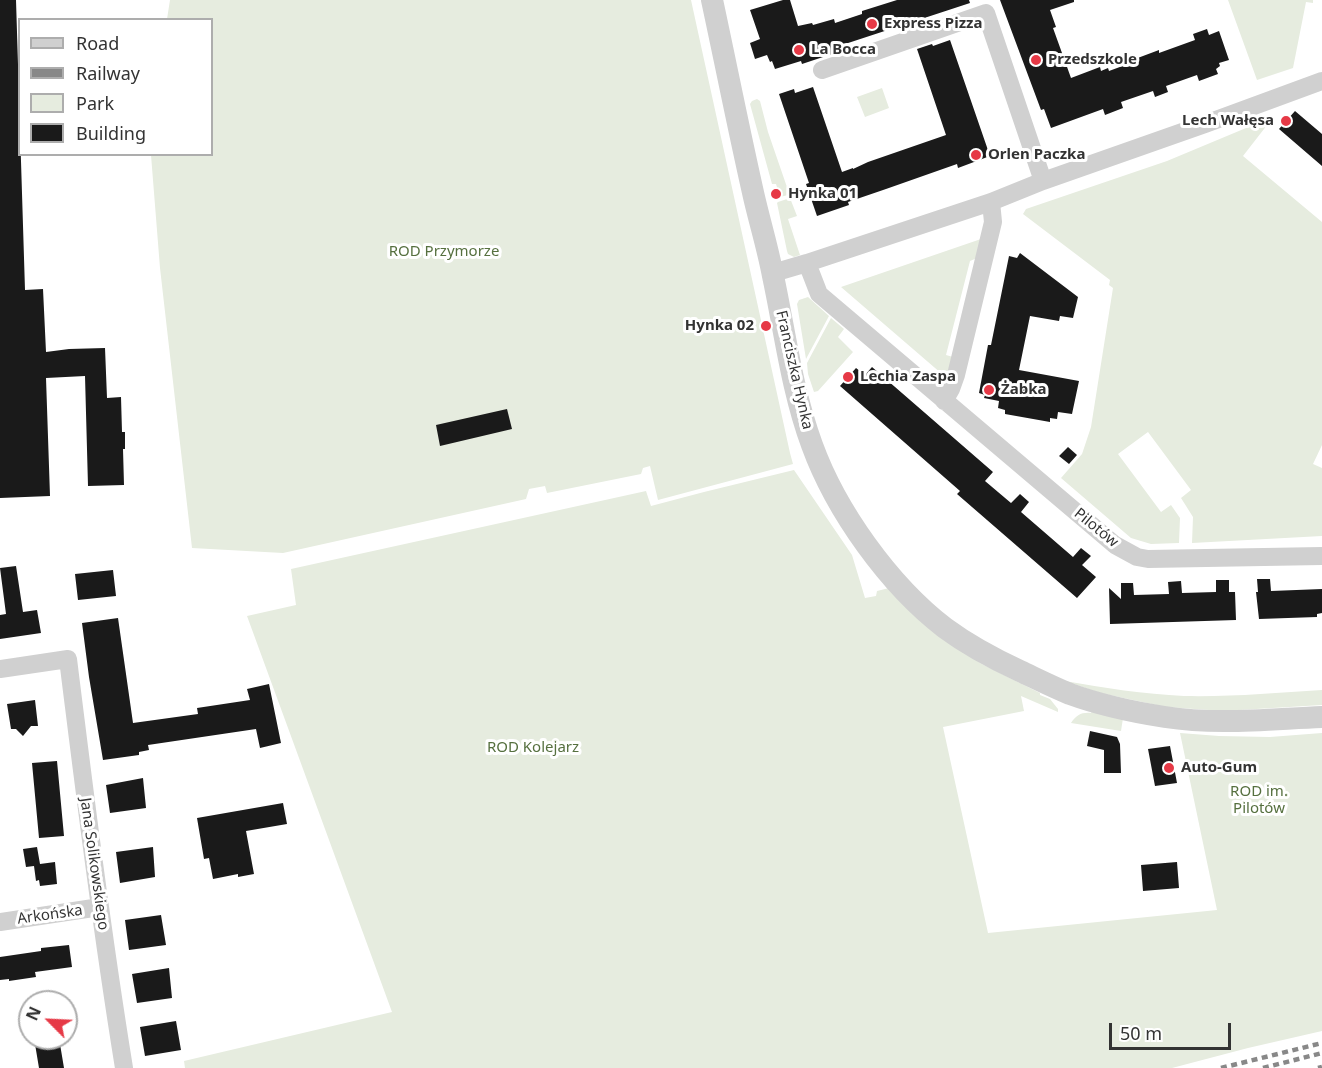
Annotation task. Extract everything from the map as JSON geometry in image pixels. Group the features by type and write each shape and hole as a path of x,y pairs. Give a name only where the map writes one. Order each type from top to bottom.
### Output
{"street":[{"name":"Franciszka Hynka","path":"712,0 802,414 813,447 849,518 874,555 905,592 945,628 975,648 1071,694 1112,707 1167,717 1223,722 1322,717"},
{"path":"822,70 985,7 1043,181"},
{"path":"772,273 991,202 1043,181 1319,85"},
{"path":"944,401 956,375 993,222 991,202"},
{"name":"Pilotów","path":"807,263 819,294 1115,545 1137,557 1148,559 1322,556"},
{"name":"Jana Solikowskiego","path":"0,669 68,659 90,837 124,1068"},
{"name":"Arkońska","path":"0,922 100,907"}],"green space":[{"name":"ROD Przymorze","path":"170,0 691,0 793,464 658,500 650,466 643,468 641,474 547,493 545,486 529,489 526,499 283,553 192,548 160,268 151,156 213,156 213,18 167,18"},
{"path":"1228,0 1313,0 1313,3 1306,2 1293,68 1257,80"},
{"path":"882,88 889,108 865,117 857,97"},
{"path":"757,99 760,101 788,195 780,197 776,184 772,184 750,104"},
{"path":"1270,118 1271,120 1243,156 1322,222 1322,445 1313,464 1322,468 1322,536 1192,543 1193,517 1181,498 1191,490 1148,432 1118,454 1161,512 1171,505 1180,518 1179,543 1151,544 1131,538 1061,478 1082,454 1091,427 1113,288 1109,285 1110,280 1023,214 1026,209 1167,161"},
{"path":"790,198 797,216 788,219 800,255 794,257 787,251 777,203"},
{"path":"981,239 977,258 970,261 946,355 953,357 950,371 942,374 841,287"},
{"path":"808,297 829,316 806,359 797,304 799,300"},
{"path":"831,318 844,329 838,337 853,352 818,391 814,392 807,363"},
{"path":"794,470 852,555 865,598 876,596 877,591 889,588 980,663 1040,693 1050,699 1058,709 1058,712 1021,696 1024,711 943,727 988,933 1217,910 1180,733 1270,737 1322,733 1322,1031 1172,1068 185,1068 184,1061 392,1012 247,616 296,605 291,569 646,491 651,506"},
{"path":"1065,681 1184,696 1322,690 1322,705 1223,711 1166,707 1100,693"},
{"path":"1092,711 1123,718 1121,731 1071,723 1080,715"}],"building":[{"path":"0,0 16,0 18,156 21,156 25,290 43,289 46,352 105,348 107,398 121,397 122,432 125,432 124,485 88,486 85,376 46,378 50,496 0,498"},
{"path":"790,0 798,26 812,23 813,25 834,19 835,23 862,14 862,11 897,0 969,0 970,3 842,45 844,50 802,64 801,61 775,69 767,55 755,59 750,43 760,39 750,10"},
{"path":"1000,0 1074,0 1074,2 1050,10 1056,27 1053,28 1071,78 1100,67 1101,71 1108,68 1109,71 1159,50 1159,53 1195,40 1193,34 1207,29 1209,35 1219,31 1229,60 1219,63 1220,66 1216,69 1218,74 1199,81 1197,75 1166,86 1168,92 1155,97 1153,91 1121,102 1123,108 1105,115 1103,109 1051,128 1044,109 1041,110"},
{"path":"950,40 990,156 958,168 957,164 848,202 849,205 817,216 806,184 809,183 779,94 794,89 795,93 813,87 842,172 853,169 946,135 917,49"},
{"path":"1295,111 1322,134 1322,166 1279,129"},
{"path":"1020,253 1078,297 1073,318 1060,316 1059,321 1030,316 1019,370 1079,381 1072,414 1058,412 1057,419 1050,418 1050,422 1005,414 1005,410 998,408 999,401 984,398 985,395 979,393 1009,256 1017,258"},
{"path":"872,367 993,472 985,481 1011,503 1020,494 1029,502 1021,512 1073,557 1081,548 1091,556 1082,565 1096,577 1077,598 957,494 960,491 840,386 856,368 865,375"},
{"path":"507,409 512,429 440,446 436,425"},
{"path":"1068,447 1077,455 1069,464 1059,456"},
{"path":"16,566 23,612 37,610 41,633 0,639 0,615 6,614 0,568"},
{"path":"113,570 116,596 78,600 75,574"},
{"path":"1257,579 1270,579 1271,591 1322,589 1322,613 1317,614 1317,617 1259,619"},
{"path":"1216,580 1229,580 1229,592 1235,592 1236,620 1110,624 1109,588 1121,599 1121,583 1133,583 1134,595 1169,594 1168,582 1181,581 1182,593 1216,592"},
{"path":"118,618 133,723 198,714 197,708 250,700 247,689 269,684 281,743 260,748 256,729 148,745 149,750 139,752 139,755 103,760 82,623"},
{"path":"35,700 38,726 31,726 23,736 16,729 11,729 7,704"},
{"path":"1090,731 1117,737 1120,744 1121,773 1104,773 1104,750 1087,746"},
{"path":"1170,746 1177,783 1155,786 1148,749"},
{"path":"57,761 64,836 39,838 32,763"},
{"path":"143,778 146,808 110,813 106,785"},
{"path":"283,803 287,824 246,831 254,874 238,877 238,874 213,879 209,858 204,859 197,818"},
{"path":"37,847 40,864 55,862 57,884 40,886 39,880 36,881 34,866 26,867 23,849"},
{"path":"153,847 155,877 120,883 116,852"},
{"path":"1177,862 1179,888 1143,891 1141,865"},
{"path":"161,915 166,945 129,950 125,920"},
{"path":"69,945 72,967 35,972 36,977 0,980 0,957 41,951 41,948"},
{"path":"169,968 172,998 137,1003 132,974"},
{"path":"176,1021 181,1050 145,1056 140,1027"},
{"path":"36,1050 61,1050 64,1068 39,1068"}],"railway":[{"path":"1221,1068 1322,1043"},
{"path":"1263,1068 1322,1053"},
{"path":"1318,1068 1322,1067"}],"place":[{"name":"Express Pizza","path":"872,24"},
{"name":"La Bocca","path":"799,50"},
{"name":"Przedszkole","path":"1036,60"},
{"name":"Lech Wałęsa","path":"1286,121"},
{"name":"Orlen Paczka","path":"976,155"},
{"name":"Hynka 01","path":"776,194"},
{"name":"Hynka 02","path":"766,326"},
{"name":"Lechia Zaspa","path":"848,377"},
{"name":"Żabka","path":"989,390"},
{"name":"Auto-Gum","path":"1169,768"}],"park label":[{"name":"ROD Kolejarz","path":"533,748"},
{"name":"ROD im. Pilotów","path":"1259,800"}]}
